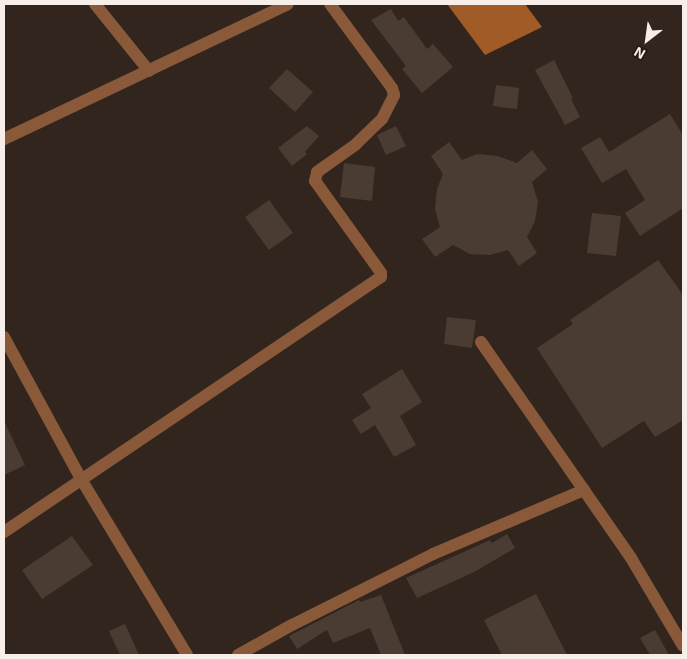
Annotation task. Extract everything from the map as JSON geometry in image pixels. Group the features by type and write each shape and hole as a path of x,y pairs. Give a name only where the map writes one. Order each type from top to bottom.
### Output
{"street":[{"path":"96,4 149,71"},
{"path":"4,139 288,4"},
{"path":"4,532 381,277 381,273 374,262 315,181 317,172 355,146 382,119 394,95 392,88 330,4"},
{"path":"4,337 81,479 187,655"},
{"path":"481,342 631,558 683,646"},
{"path":"238,655 292,625 433,554 584,490"}],"shaded area":[{"path":"447,4 525,4 542,27 485,55"}],"building":[{"path":"391,9 398,21 404,17 427,49 433,44 453,67 422,93 402,69 406,66 371,20"},
{"path":"554,60 573,98 571,99 580,117 565,125 535,70"},
{"path":"287,69 313,92 295,112 269,88"},
{"path":"496,85 519,88 517,109 493,106"},
{"path":"670,114 683,135 683,208 640,236 625,213 645,200 626,169 602,183 581,148 600,137 609,152"},
{"path":"307,126 319,136 305,152 307,154 292,166 278,148"},
{"path":"396,126 406,146 386,155 377,135"},
{"path":"449,142 462,160 477,154 497,156 517,163 532,150 547,169 532,182 538,202 535,221 527,237 537,253 519,266 508,250 490,255 470,254 453,245 435,257 422,239 440,227 435,209 437,189 443,174 431,156"},
{"path":"344,163 375,167 372,201 340,197"},
{"path":"269,200 293,233 269,250 245,217"},
{"path":"592,213 621,216 616,256 587,253"},
{"path":"658,260 683,295 683,420 655,437 644,421 602,448 537,348 573,324 570,320"},
{"path":"447,317 476,320 472,348 444,344"},
{"path":"402,369 422,402 400,416 416,445 394,457 375,425 361,434 352,420 371,408 362,394"},
{"path":"4,421 25,465 4,475"},
{"path":"507,534 515,548 474,572 417,598 406,578 490,540 492,543"},
{"path":"72,536 93,565 42,599 22,570"},
{"path":"536,594 567,655 502,655 484,620"},
{"path":"381,595 405,655 381,655 370,628 333,643 327,630 297,649 289,636 359,600 360,602"},
{"path":"125,624 139,655 120,655 109,631"},
{"path":"655,630 669,655 650,655 640,638"}]}
